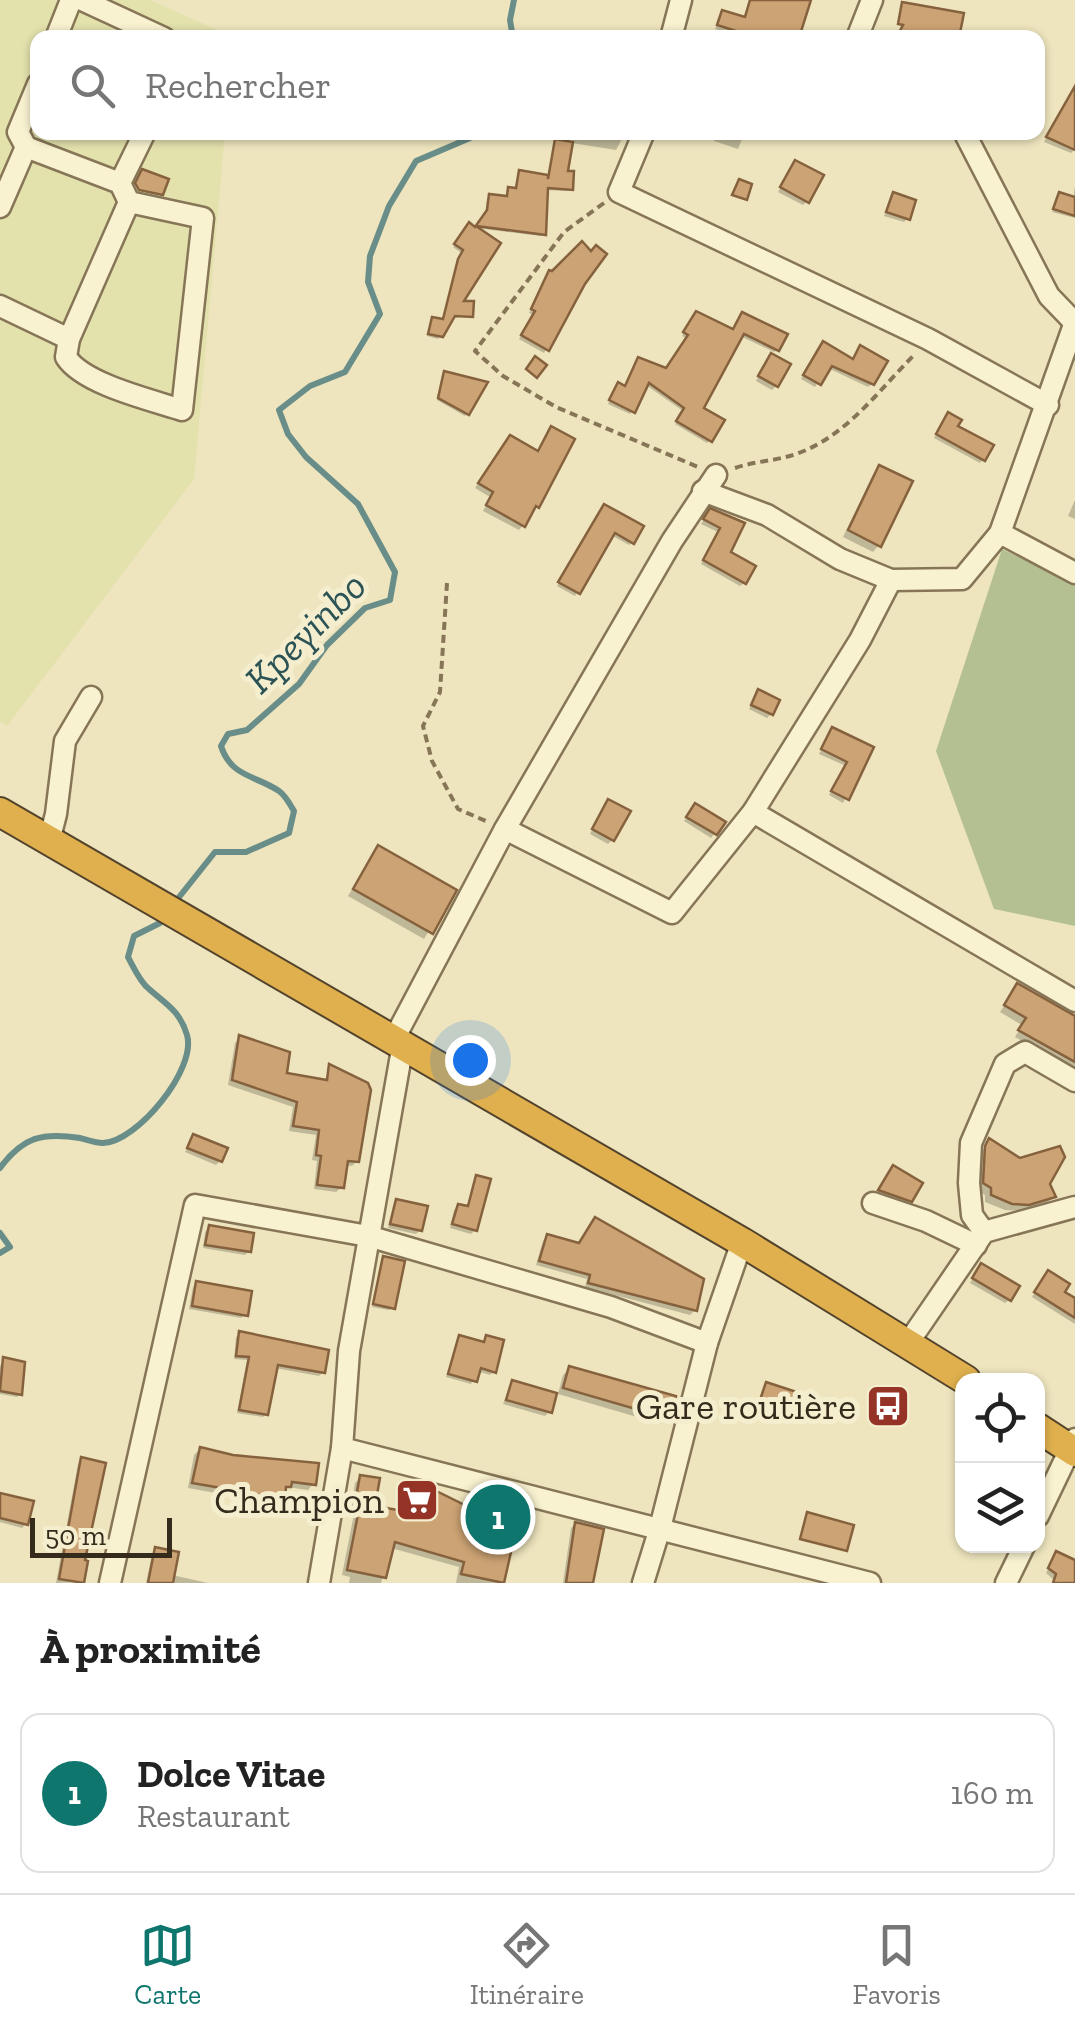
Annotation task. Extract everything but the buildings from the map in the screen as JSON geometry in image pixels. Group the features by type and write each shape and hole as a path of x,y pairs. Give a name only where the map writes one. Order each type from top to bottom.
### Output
{"highway":[{"path":"0,812 742,1242 955,1373"},
{"path":"1045,1432 1073,1447"}],"street":[{"path":"59,30 71,0"},
{"path":"82,0 147,30"},
{"path":"673,30 681,0"},
{"path":"860,30 872,0"},
{"path":"30,103 18,132 26,147 125,192 203,218 182,410 116,388 72,366 66,356 69,338 125,192 142,140"},
{"path":"641,140 620,192 928,340 1048,405"},
{"path":"319,1583 342,1448 349,1351 399,1042 505,829 710,483 840,559 892,580 962,579 1000,533 1075,323 1048,296 968,140"},
{"path":"0,207 26,147"},
{"path":"0,306 69,338"},
{"path":"1000,533 1075,573"},
{"path":"505,829 672,912 753,812 860,640 892,580"},
{"path":"49,840 65,741 91,697"},
{"path":"753,812 1075,1002"},
{"path":"979,1239 969,1183 971,1143 1005,1064 1025,1052 1075,1081"},
{"path":"873,1203 979,1239 1075,1208"},
{"path":"110,1583 194,1205 368,1236 611,1306 707,1343"},
{"path":"908,1342 979,1239"},
{"path":"643,1583 707,1343 742,1242"},
{"path":"1045,1502 1073,1447"},
{"path":"342,1448 870,1583"},
{"path":"1006,1583 1021,1553"}],"path":[{"path":"620,192 564,232 475,351 503,376 556,408 710,483 755,461 794,455 836,434 928,340"},
{"path":"447,583 440,692 423,726 432,761 458,809 505,829"}],"shaded area":[{"path":"0,0 150,0 217,30 30,30 30,140 224,140 194,479 7,726 0,721"}],"green space":[{"path":"1002,549 1075,584 1075,926 994,909 936,751"}],"waterway":[{"name":"Kpeyinbo","path":"512,30 514,0"},
{"name":"Kpeyinbo","path":"172,906 215,852 246,852 289,833 294,811 279,791 231,764 221,746 228,734 247,730 299,684 327,645 365,608 390,600 395,572 358,504 306,457 288,434 279,410 310,386 345,372 380,314 368,282 370,256 389,206 416,161 465,140"},
{"name":"Kpeyinbo","path":"0,1168 17,1149 34,1139 67,1136 103,1143 117,1139 147,1117 174,1084 188,1049 187,1035 172,1009 143,983 128,957 134,936 160,923 165,916"},
{"name":"Kpeyinbo","path":"0,1233 10,1247 0,1253"}],"place":[{"name":"Gare routière","path":"888,1406"},
{"name":"Champion","path":"417,1500"},
{"name":"Dolce Vitae","path":"498,1517"}]}
